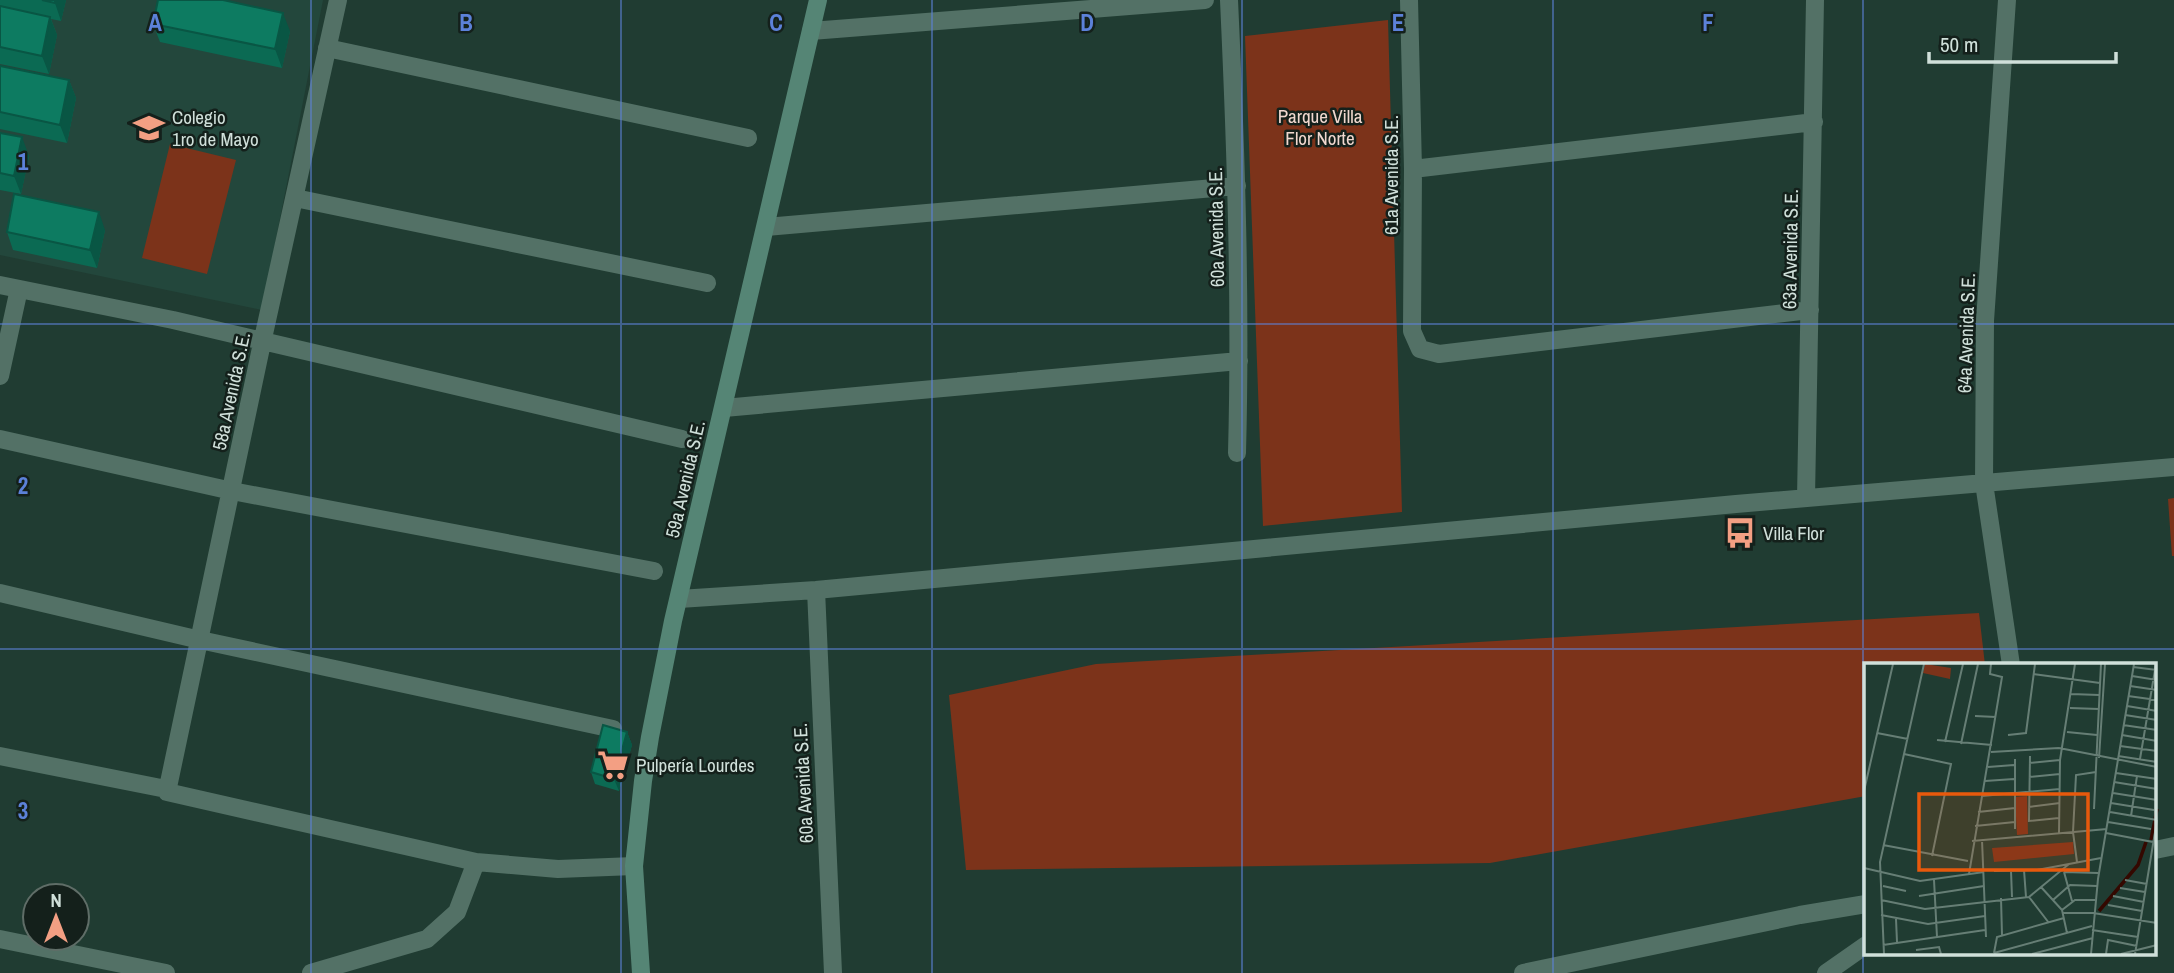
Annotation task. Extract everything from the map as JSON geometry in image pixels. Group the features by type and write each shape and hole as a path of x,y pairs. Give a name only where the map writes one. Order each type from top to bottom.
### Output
{"street":[{"name":"58a Avenida S.E.","path":"167,792 338,0"},
{"name":"59a Avenida S.E.","path":"640,973 634,866 643,781 678,599 818,0"},
{"path":"811,31 1205,0"},
{"name":"60a Avenida S.E.","path":"1229,0 1237,186 1237,453"},
{"name":"61a Avenida S.E.","path":"1409,0 1413,169 1412,331 1420,349 1439,354 1810,310"},
{"name":"63a Avenida S.E.","path":"1806,498 1815,0"},
{"name":"64a Avenida S.E.","path":"2007,0 1985,321 1984,483 2011,663"},
{"path":"327,48 748,138"},
{"path":"1413,169 1814,122"},
{"path":"766,227 1237,186"},
{"path":"295,198 707,283"},
{"path":"0,285 173,320 262,343 682,439"},
{"path":"0,376 19,289"},
{"path":"723,408 1239,360"},
{"path":"0,439 232,491 654,571"},
{"path":"678,599 816,590 1806,498 2174,467"},
{"name":"60a Avenida S.E.","path":"816,590 833,973"},
{"path":"0,593 200,640 613,729"},
{"path":"0,755 166,789 167,792 476,862 558,869 634,866"},
{"path":"2156,850 2174,846"},
{"path":"312,973 427,939 457,912 476,862"},
{"path":"1524,973 1800,915 1864,904"},
{"path":"0,939 166,973"},
{"path":"1826,973 1853,965 1864,949"}],"shaded area":[{"name":"Colegio 1ro de Mayo","path":"0,0 323,0 262,310 0,255"}],"green space":[{"name":"Parque Villa Flor Norte","path":"1388,20 1402,512 1263,526 1245,36"},
{"path":"170,144 236,160 207,274 142,258"},
{"path":"2174,498 2174,556 2172,556 2168,499"},
{"path":"1979,613 1985,663 1864,663 1864,796 1490,863 966,870 949,695 1096,664"}],"building":[{"path":"158,0 223,0 283,13 275,49 153,24"},
{"path":"0,6 50,17 42,56 0,47"},
{"path":"0,66 69,80 60,125 0,112"},
{"path":"0,133 22,137 14,176 0,173"},
{"path":"14,194 99,212 90,250 7,232"},
{"path":"603,725 627,732 614,779 591,772"}],"place":[{"name":"Colegio 1ro de Mayo","path":"149,128"},
{"name":"Villa Flor","path":"1740,533"},
{"name":"Pulpería Lourdes","path":"613,765"}]}
